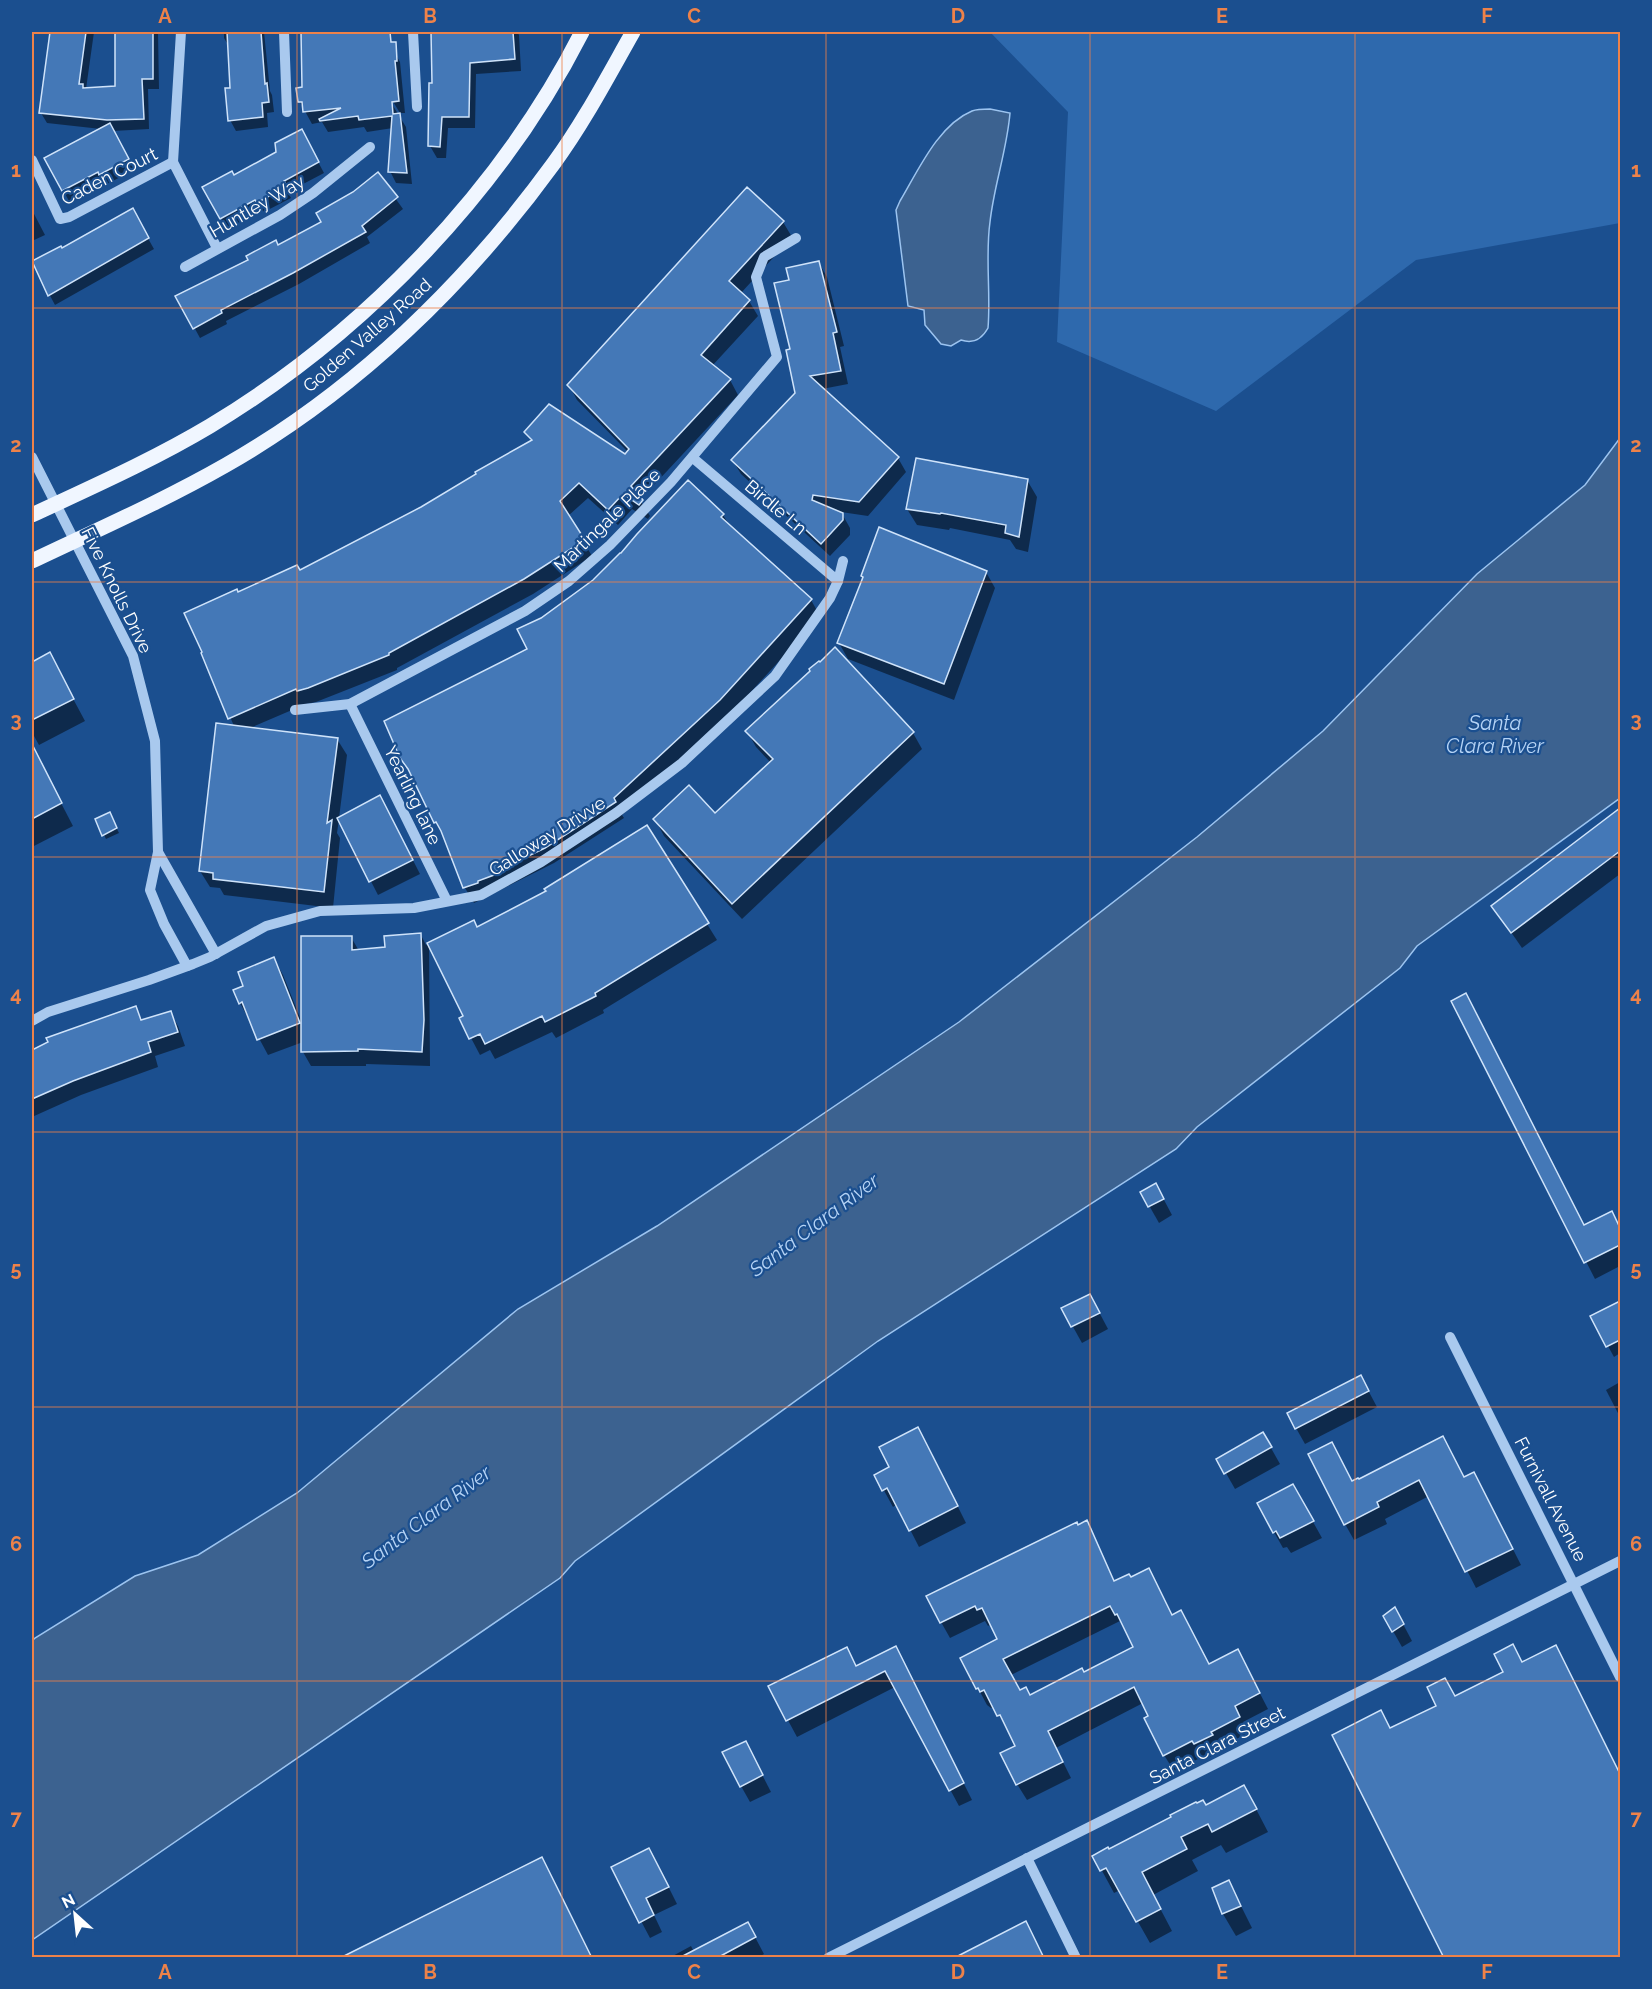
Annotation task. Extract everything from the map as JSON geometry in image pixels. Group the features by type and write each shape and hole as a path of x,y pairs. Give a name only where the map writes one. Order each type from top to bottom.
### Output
{"main road":[{"name":"Golden Valley Road","path":"32,515 155,456 211,425 312,356 380,296 441,235 488,178 537,110 582,32"},
{"name":"Golden Valley Road","path":"32,561 158,502 228,464 289,425 345,384 410,329 506,226 555,162 596,98 633,32"}],"street":[{"path":"181,32 173,162 217,248"},
{"path":"284,32 287,112"},
{"path":"413,32 417,107"},
{"name":"Huntley Way","path":"185,267 297,204 370,147"},
{"name":"Caden Court","path":"32,160 60,219 69,218 173,162"},
{"name":"Martingale Place","path":"295,710 350,704 525,610 569,581 610,545 693,458 777,357 756,277 765,257 796,238"},
{"name":"Five Knolls Drive","path":"32,458 133,656 155,741 158,852"},
{"name":"Birdle Ln","path":"693,458 838,581"},
{"name":"Galloway Drivve","path":"32,1021 48,1012 187,966 216,954 266,926 320,911 414,908 481,895 541,862 616,813 682,763 775,676 830,598 838,581 843,561"},
{"name":"Yearling lane","path":"350,704 447,902"},
{"path":"158,852 216,954"},
{"path":"158,852 150,890 164,924 187,966"},
{"name":"Furnivall Avenue","path":"1450,1336 1620,1677"},
{"name":"Santa Clara Street","path":"828,1958 1620,1561"},
{"path":"1027,1858 1076,1958"}],"shaded area":[{"path":"990,32 1620,32 1620,223 1416,260 1216,411 1057,342 1068,112"}],"water":[{"path":"990,109 1010,113 989,235 988,328 977,340 961,340 951,346 941,344 925,325 924,310 908,306 896,210 930,150 949,127 972,111"},
{"name":"Santa Clara River","path":"1620,438 1620,798 1417,946 1400,968 1197,1127 1176,1149 878,1341 575,1561 560,1578 32,1940 32,1641 35,1638 135,1576 198,1555 297,1493 518,1309 657,1226 959,1022 1197,837 1323,731 1477,574 1585,485"}],"building":[{"path":"50,32 86,32 79,84 83,84 83,88 115,86 115,32 153,32 153,79 142,79 144,119 107,120 39,113"},
{"path":"227,32 261,32 265,84 267,83 269,102 262,103 263,117 228,121 225,88 230,88"},
{"path":"301,32 390,32 391,42 396,42 397,61 395,61 399,101 392,102 393,114 400,113 407,173 388,172 392,116 359,120 358,116 320,121 319,119 341,108 303,112 302,102 298,102 296,88 302,87"},
{"path":"431,32 513,32 515,59 470,63 469,117 442,117 440,147 428,146 429,83 432,83"},
{"path":"110,123 129,159 62,191 44,158"},
{"path":"302,129 319,162 284,181 287,186 257,203 255,200 220,219 202,187 232,171 234,175 276,152 275,143"},
{"path":"378,172 398,197 362,226 366,232 221,310 222,313 193,329 175,296 248,260 246,256 276,240 278,245 321,222 316,213 353,192"},
{"path":"747,187 784,221 729,281 750,300 701,355 731,379 631,486 643,500 639,505 623,494 608,510 579,483 560,501 585,540 524,579 389,655 308,688 297,691 296,689 228,719 184,613 297,565 300,570 421,507 476,474 475,472 532,440 524,432 549,404 625,454 629,449 567,385"},
{"path":"133,208 149,238 48,296 32,261 61,246 62,248"},
{"path":"819,261 837,332 833,333 841,371 810,376 899,457 859,502 813,495 812,500 843,513 843,520 821,544 731,460 795,393 786,350 790,349 774,283 789,280 786,268"},
{"path":"916,458 1028,479 1019,537 1005,533 1006,525 906,509"},
{"path":"688,480 724,514 721,517 812,599 720,700 614,798 616,802 545,848 493,873 494,875 478,883 463,888 441,831 436,822 434,823 408,769 400,758 384,721 527,649 517,629 541,618 593,580"},
{"path":"879,527 987,571 944,684 837,643 863,577 861,576"},
{"path":"835,647 914,732 732,904 653,819 689,785 715,813 773,759 745,731"},
{"path":"50,652 74,699 32,720 32,662"},
{"path":"216,723 338,738 327,823 332,820 324,892 213,879 213,873 199,871"},
{"path":"32,744 62,803 32,819"},
{"path":"380,795 413,860 369,882 337,818"},
{"path":"1620,808 1620,851 1511,933 1491,906"},
{"path":"110,812 117,828 102,836 95,819"},
{"path":"647,825 709,923 595,993 596,996 545,1022 542,1016 485,1044 480,1034 469,1039 459,1018 463,1016 427,943 474,920 477,927 546,891 544,889"},
{"path":"421,933 424,1020 422,1052 358,1049 358,1051 301,1052 301,936 352,936 352,950 385,947 384,936"},
{"path":"274,957 300,1023 257,1040 242,1002 239,1004 233,990 243,986 238,972"},
{"path":"1466,993 1584,1225 1612,1211 1620,1228 1620,1245 1584,1263 1451,1001"},
{"path":"136,1006 141,1020 171,1011 178,1032 148,1042 151,1052 32,1099 32,1050 48,1042 46,1038"},
{"path":"1156,1183 1164,1199 1148,1207 1140,1192"},
{"path":"1090,1294 1100,1313 1071,1327 1061,1308"},
{"path":"1620,1301 1620,1340 1606,1347 1590,1316"},
{"path":"1361,1375 1369,1391 1295,1429 1287,1413"},
{"path":"918,1427 958,1506 909,1531 887,1488 882,1491 874,1475 889,1467 879,1447"},
{"path":"1263,1432 1272,1447 1224,1474 1216,1459"},
{"path":"1443,1436 1464,1477 1474,1472 1513,1549 1465,1572 1419,1480 1377,1502 1379,1507 1344,1525 1308,1454 1332,1442 1352,1481"},
{"path":"1293,1484 1314,1521 1280,1538 1276,1531 1273,1533 1257,1503"},
{"path":"1087,1520 1114,1581 1129,1574 1131,1577 1149,1568 1172,1615 1181,1610 1209,1664 1238,1649 1260,1693 1235,1706 1240,1717 1211,1732 1213,1735 1194,1744 1192,1741 1163,1756 1144,1718 1148,1716 1134,1687 1048,1731 1063,1762 1016,1785 1000,1753 1015,1746 1000,1715 997,1716 984,1690 980,1692 978,1688 976,1689 960,1658 997,1639 982,1608 977,1610 975,1606 940,1623 926,1596 1077,1522 1078,1525","holes":["1110,1606 1115,1615 1117,1614 1133,1647 1084,1672 1082,1668 1030,1695 1026,1687 1020,1690 1003,1659"]},
{"path":"1395,1607 1404,1624 1392,1632 1383,1616"},
{"path":"1513,1644 1522,1662 1556,1645 1620,1774 1620,1958 1444,1958 1332,1735 1381,1710 1390,1728 1436,1706 1427,1687 1445,1678 1455,1696 1503,1672 1494,1654"},
{"path":"896,1646 964,1783 949,1791 885,1671 786,1721 768,1686 847,1647 856,1666"},
{"path":"746,1741 763,1775 740,1787 722,1752"},
{"path":"1244,1785 1257,1809 1212,1832 1208,1824 1181,1837 1187,1849 1142,1872 1161,1909 1136,1922 1106,1868 1100,1871 1092,1856 1196,1802 1203,1800 1206,1805"},
{"path":"649,1848 669,1887 646,1898 654,1915 639,1923 611,1867"},
{"path":"542,1857 592,1958 340,1958"},
{"path":"1229,1880 1241,1906 1222,1914 1212,1888"},
{"path":"1026,1921 1044,1958 954,1958"},
{"path":"748,1922 756,1937 717,1958 679,1958"}]}
